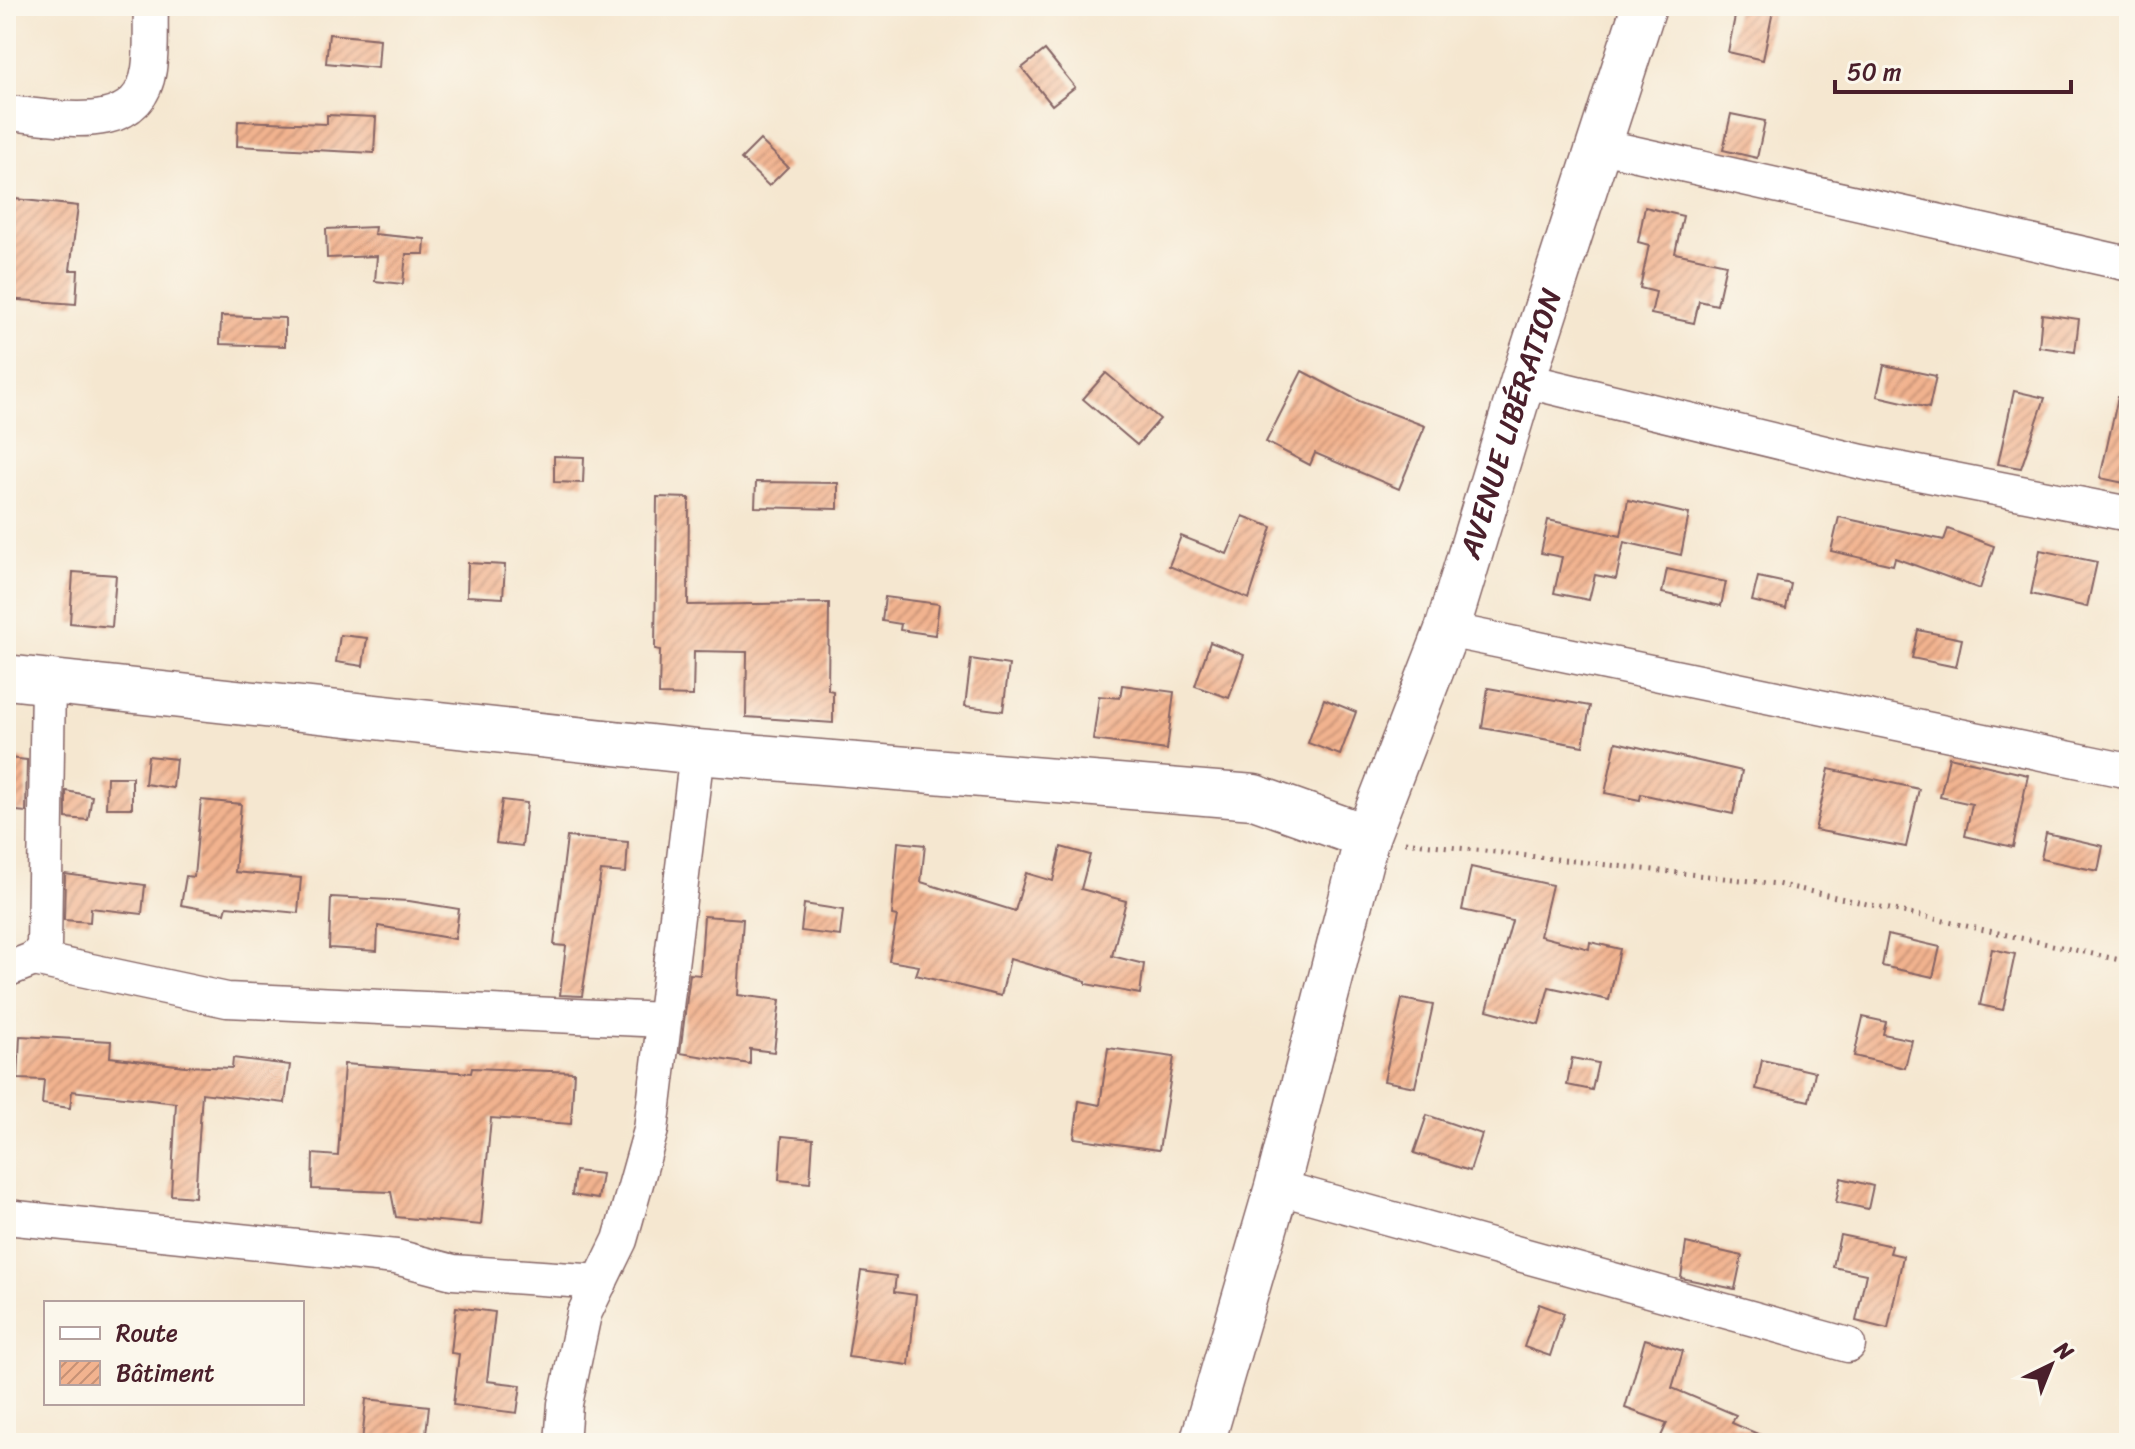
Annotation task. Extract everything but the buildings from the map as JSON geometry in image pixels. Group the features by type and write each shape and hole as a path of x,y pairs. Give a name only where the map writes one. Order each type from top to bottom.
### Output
{"street":[{"path":"6,113 105,119 131,107 149,72 151,6"},
{"name":"AVENUE LIBÉRATION","path":"1202,1443 1277,1187 1367,837 1447,630 1523,380 1644,6"},
{"path":"1601,146 2129,264"},
{"path":"1523,380 1862,462 2129,514"},
{"path":"1447,630 2129,771"},
{"path":"6,677 697,752 1254,797 1367,837"},
{"path":"20,964 44,948 48,681"},
{"path":"562,1443 565,1404 584,1314 620,1240 651,1130 697,752"},
{"path":"20,964 227,1000 664,1020"},
{"path":"1277,1187 1848,1345"},
{"path":"6,1217 396,1257 453,1272 600,1282"}],"path":[{"path":"1367,837 1777,884 2129,962"}]}
